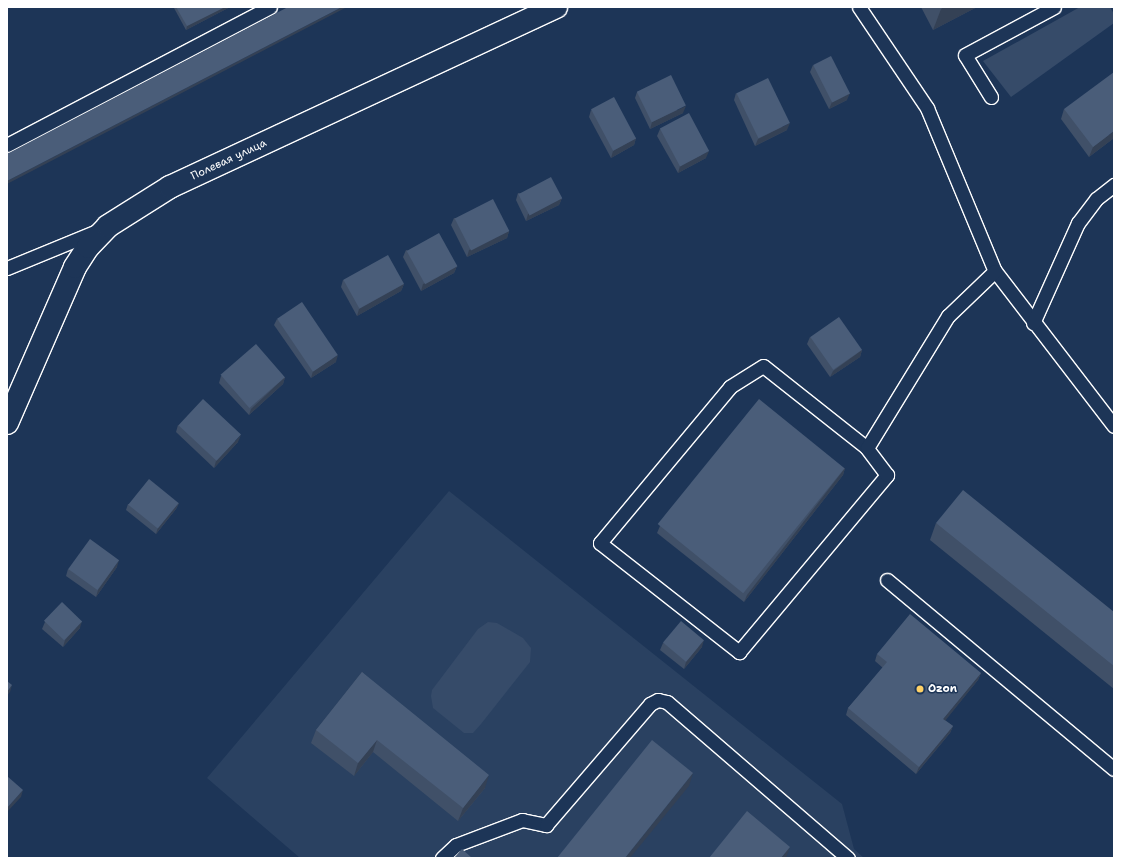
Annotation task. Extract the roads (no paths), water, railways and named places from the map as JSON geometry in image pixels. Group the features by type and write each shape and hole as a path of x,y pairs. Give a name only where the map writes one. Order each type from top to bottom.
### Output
{"street":[{"name":"Полевая улица","path":"7,423 75,267 88,247 108,226 170,187 556,7"}],"lane":[{"path":"7,145 270,7"},
{"path":"859,7 927,108 995,271 1033,323 1114,426"},
{"path":"991,97 965,55 1054,7"},
{"path":"1033,323 1078,223 1096,199 1114,185"},
{"path":"7,268 108,226"},
{"path":"867,448 948,316 995,271"},
{"path":"763,366 867,448 886,475 739,652 600,543 730,387 763,366"},
{"path":"887,580 1114,769"},
{"path":"442,858 456,845 522,820 546,825 650,704 658,700 667,702 848,858"}],"place":[{"name":"Ozon","path":"920,689"}]}
